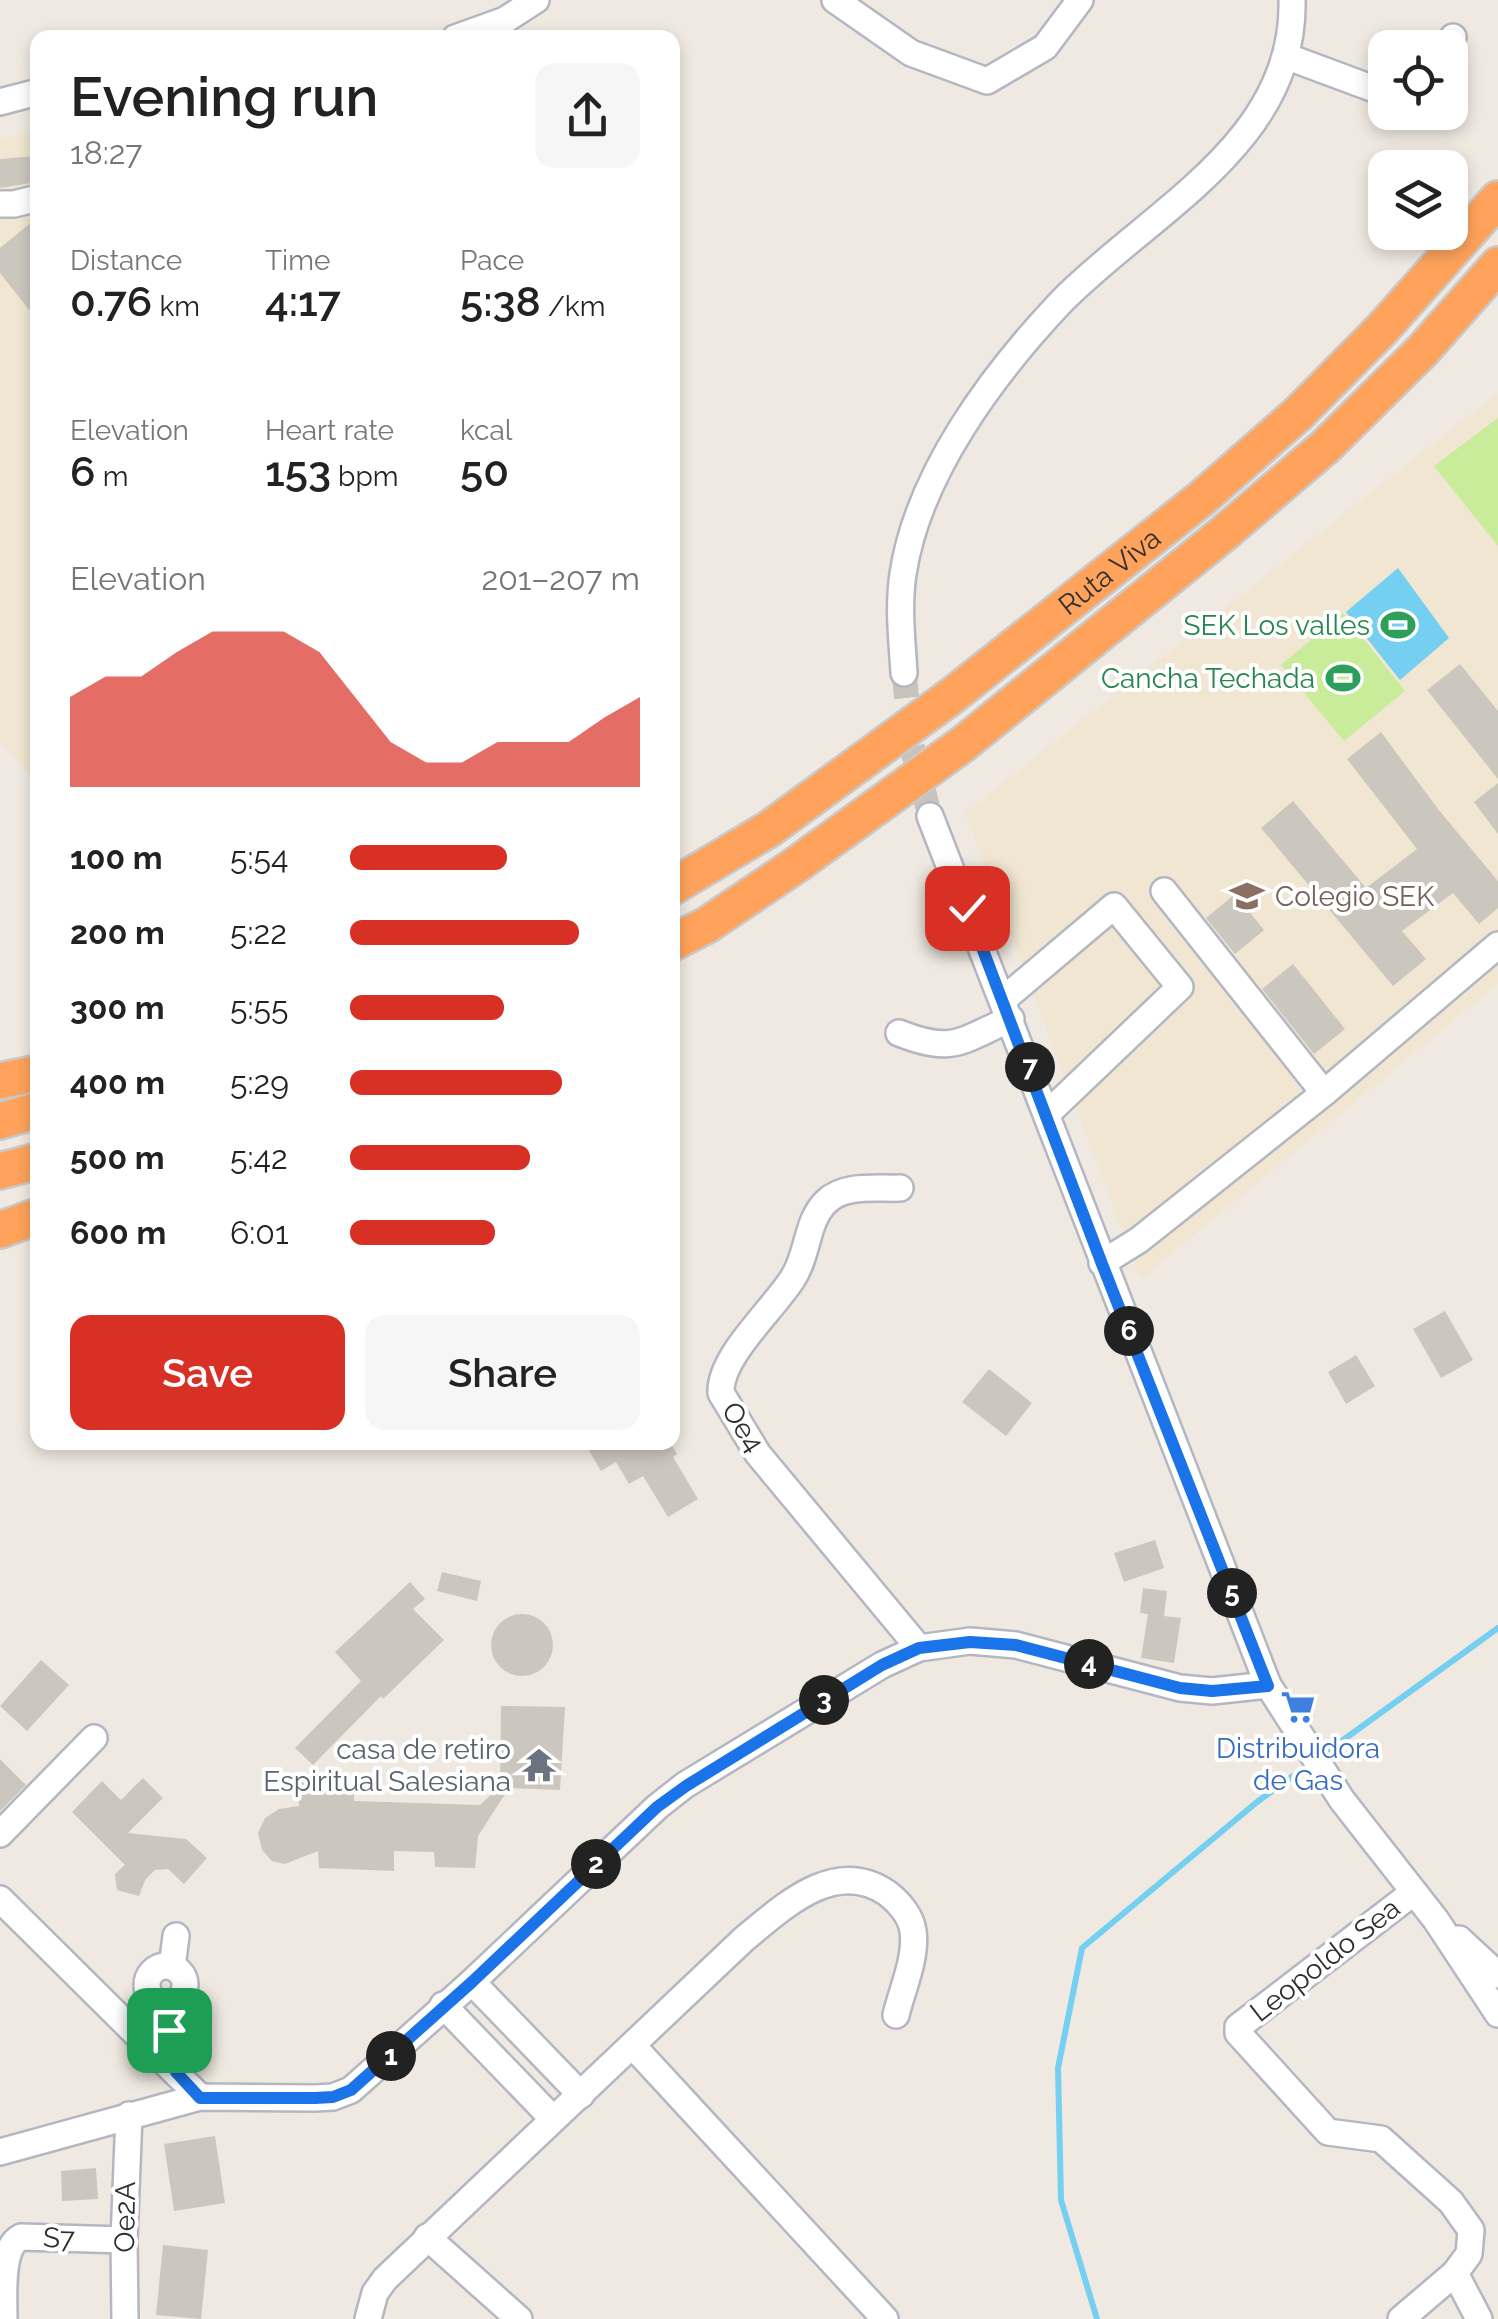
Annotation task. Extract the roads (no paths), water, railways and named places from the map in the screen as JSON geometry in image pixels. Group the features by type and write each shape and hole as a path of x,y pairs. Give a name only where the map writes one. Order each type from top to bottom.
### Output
{"highway":[{"name":"Ruta Viva","path":"680,882 770,828 938,706 1202,498 1299,414 1498,200"},
{"name":"Ruta Viva","path":"680,939 796,866 963,744 1223,534 1326,446 1424,350 1498,266"},
{"path":"0,1081 30,1074"},
{"path":"0,1121 30,1112"},
{"path":"0,1172 30,1163"},
{"path":"0,1230 30,1219"}],"street":[{"path":"477,30 505,20 536,0"},
{"path":"835,0 910,53 987,82 1045,47 1080,0"},
{"path":"904,672 900,622 909,540 946,452 1062,301 1193,189 1253,122 1273,92 1288,57 1292,0"},
{"path":"1288,57 1368,87"},
{"path":"0,102 30,94"},
{"path":"0,204 30,200"},
{"path":"930,816 1268,1686 1342,1800 1436,1920 1498,2014"},
{"path":"1164,891 1324,1093"},
{"path":"900,1033 924,1043 948,1046 1007,1009 1114,906 1180,987 1048,1114"},
{"path":"1102,1264 1139,1240 1324,1093 1498,944"},
{"name":"Oe4","path":"900,1188 841,1190 825,1202 812,1221 808,1247 796,1274 724,1368 720,1393 758,1454 919,1648"},
{"path":"0,2152 200,2098 333,2097 351,2090 373,2074 657,1807 882,1665 919,1648 970,1642 1016,1645 1180,1688 1212,1691 1268,1686"},
{"path":"0,1834 94,1738"},
{"path":"368,2319 374,2292 427,2238 744,1940 785,1906 821,1885 846,1879 871,1883 906,1911 913,1930 913,1948 896,2015"},
{"name":"Leopoldo Sea","path":"1414,1892 1238,2027 1238,2033 1328,2132 1381,2138 1451,2202 1471,2230 1469,2254 1455,2272"},
{"path":"0,1899 200,2098"},
{"path":"1436,1920 1498,1975"},
{"path":"176,1936 172,1967 156,1969 147,1983 152,1998 167,2005 176,2072"},
{"path":"472,1982 581,2094"},
{"path":"443,2005 554,2120"},
{"path":"494,2058 520,2032"},
{"path":"633,2046 885,2319"},
{"name":"Oe2A","path":"126,2319 124,2240 129,2115"},
{"path":"427,2238 518,2319"},
{"name":"S7","path":"4,2319 3,2254 13,2240 124,2240"},
{"path":"1401,2319 1455,2272 1479,2319"}],"water":[{"name":"SEK Los valles","path":"1398,568 1449,638 1400,680 1346,612"}],"waterway":[{"path":"1321,1756 1498,1628"},
{"path":"1097,2319 1061,2200 1058,2068 1082,1948 1257,1802 1311,1763"}],"tunnel":[{"path":"904,673 912,747 930,816"}],"place":[{"name":"SEK Los valles","path":"1398,625"},
{"name":"Cancha Techada","path":"1343,678"},
{"name":"Colegio SEK","path":"1247,896"},
{"name":"Distribuidora de Gas","path":"1298,1707"},
{"name":"casa de retiro Espiritual Salesiana","path":"539,1765"}]}
